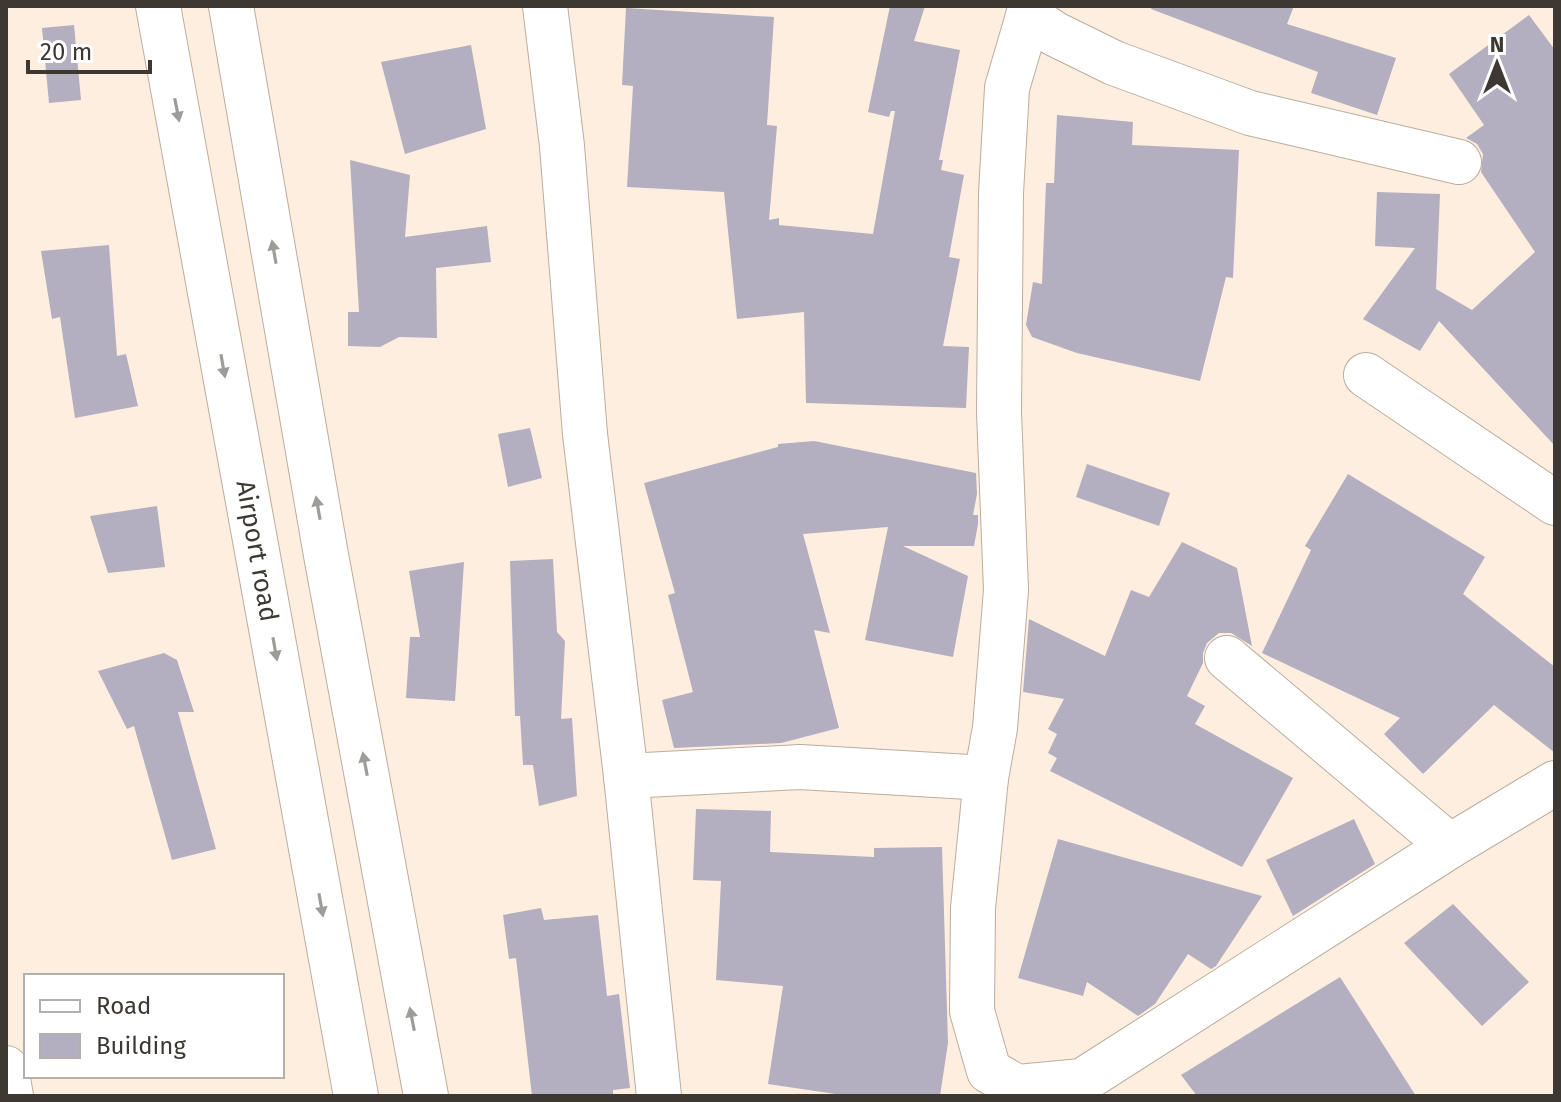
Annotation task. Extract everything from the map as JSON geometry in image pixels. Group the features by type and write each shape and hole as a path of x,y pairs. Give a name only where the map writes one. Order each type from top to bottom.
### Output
{"street":[{"name":"Airport road","path":"158,6 356,1096"},
{"path":"231,6 326,555 426,1096"},
{"path":"545,6 562,146 585,434 626,776 659,1096"},
{"path":"1459,162 1250,113 1114,63 1055,34 1029,11 1007,88 1002,163 999,412 1006,590 995,728 986,778 973,908 972,1011 989,1071 1017,1087 1082,1081 1450,846 1555,783"},
{"path":"1366,375 1555,503"},
{"path":"260,571 326,555"},
{"path":"1227,658 1450,846"},
{"path":"626,776 800,767 986,778"},
{"path":"6,1068 11,1096"}],"building":[{"path":"890,6 925,6 914,41 960,50 939,160 943,160 941,170 964,175 949,257 960,259 943,346 969,347 966,408 806,403 804,312 737,319 724,192 627,187 633,86 622,85 626,8 774,17 767,125 777,126 769,220 779,218 779,225 873,234 895,111 891,111 889,117 868,112"},
{"path":"1152,6 1294,6 1287,24 1396,58 1377,115 1311,93 1318,72 1151,9"},
{"path":"1529,15 1555,50 1555,446 1439,321 1420,351 1363,319 1415,248 1375,246 1377,192 1440,194 1436,289 1472,310 1535,252 1481,172 1483,154 1477,144 1466,138 1484,125 1449,74"},
{"path":"74,25 81,100 49,103 42,28"},
{"path":"471,45 486,129 405,154 381,62"},
{"path":"1057,115 1133,122 1132,145 1239,150 1233,278 1226,277 1200,381 1077,353 1032,337 1026,325 1033,282 1042,284 1046,183 1054,183"},
{"path":"350,160 410,175 405,237 487,226 491,262 436,268 437,338 399,337 380,347 348,346 348,312 359,312"},
{"path":"109,245 117,356 126,354 138,406 75,418 60,317 52,319 41,251"},
{"path":"530,428 542,478 508,487 498,434"},
{"path":"814,441 976,473 977,494 973,515 978,515 978,524 974,546 903,546 968,576 953,657 865,640 888,527 803,534 830,633 814,630 839,728 781,743 674,748 662,700 693,692 668,595 675,593 644,483 778,447 778,444"},
{"path":"1087,464 1170,493 1159,526 1076,497"},
{"path":"1348,474 1485,557 1463,594 1555,667 1555,753 1494,705 1423,774 1384,734 1400,718 1262,653 1311,550 1305,546"},
{"path":"157,506 165,567 108,573 90,516"},
{"path":"1182,542 1237,568 1252,646 1231,633 1219,633 1207,643 1203,663 1187,696 1205,706 1195,724 1293,778 1242,867 1050,771 1057,758 1048,753 1057,734 1048,729 1064,699 1023,692 1029,619 1105,656 1131,590 1149,597"},
{"path":"553,559 557,632 565,641 561,719 572,718 577,796 539,806 533,765 523,765 520,716 515,716 510,561"},
{"path":"464,562 455,701 406,698 410,637 420,637 409,571"},
{"path":"164,653 177,660 194,712 178,712 216,849 172,860 134,726 127,729 98,671"},
{"path":"696,809 771,811 770,852 874,857 874,848 942,847 948,1043 940,1096 849,1096 768,1084 783,986 716,980 721,881 693,880"},
{"path":"1354,819 1375,864 1293,916 1266,860"},
{"path":"1058,839 1262,896 1216,966 1211,969 1188,954 1155,1004 1138,1016 1087,982 1083,996 1018,978"},
{"path":"1453,904 1529,982 1482,1026 1404,943"},
{"path":"541,908 544,920 598,915 607,996 619,994 630,1088 613,1090 613,1096 532,1096 516,958 509,959 503,915"},
{"path":"1340,977 1416,1096 1197,1096 1181,1075"}]}
